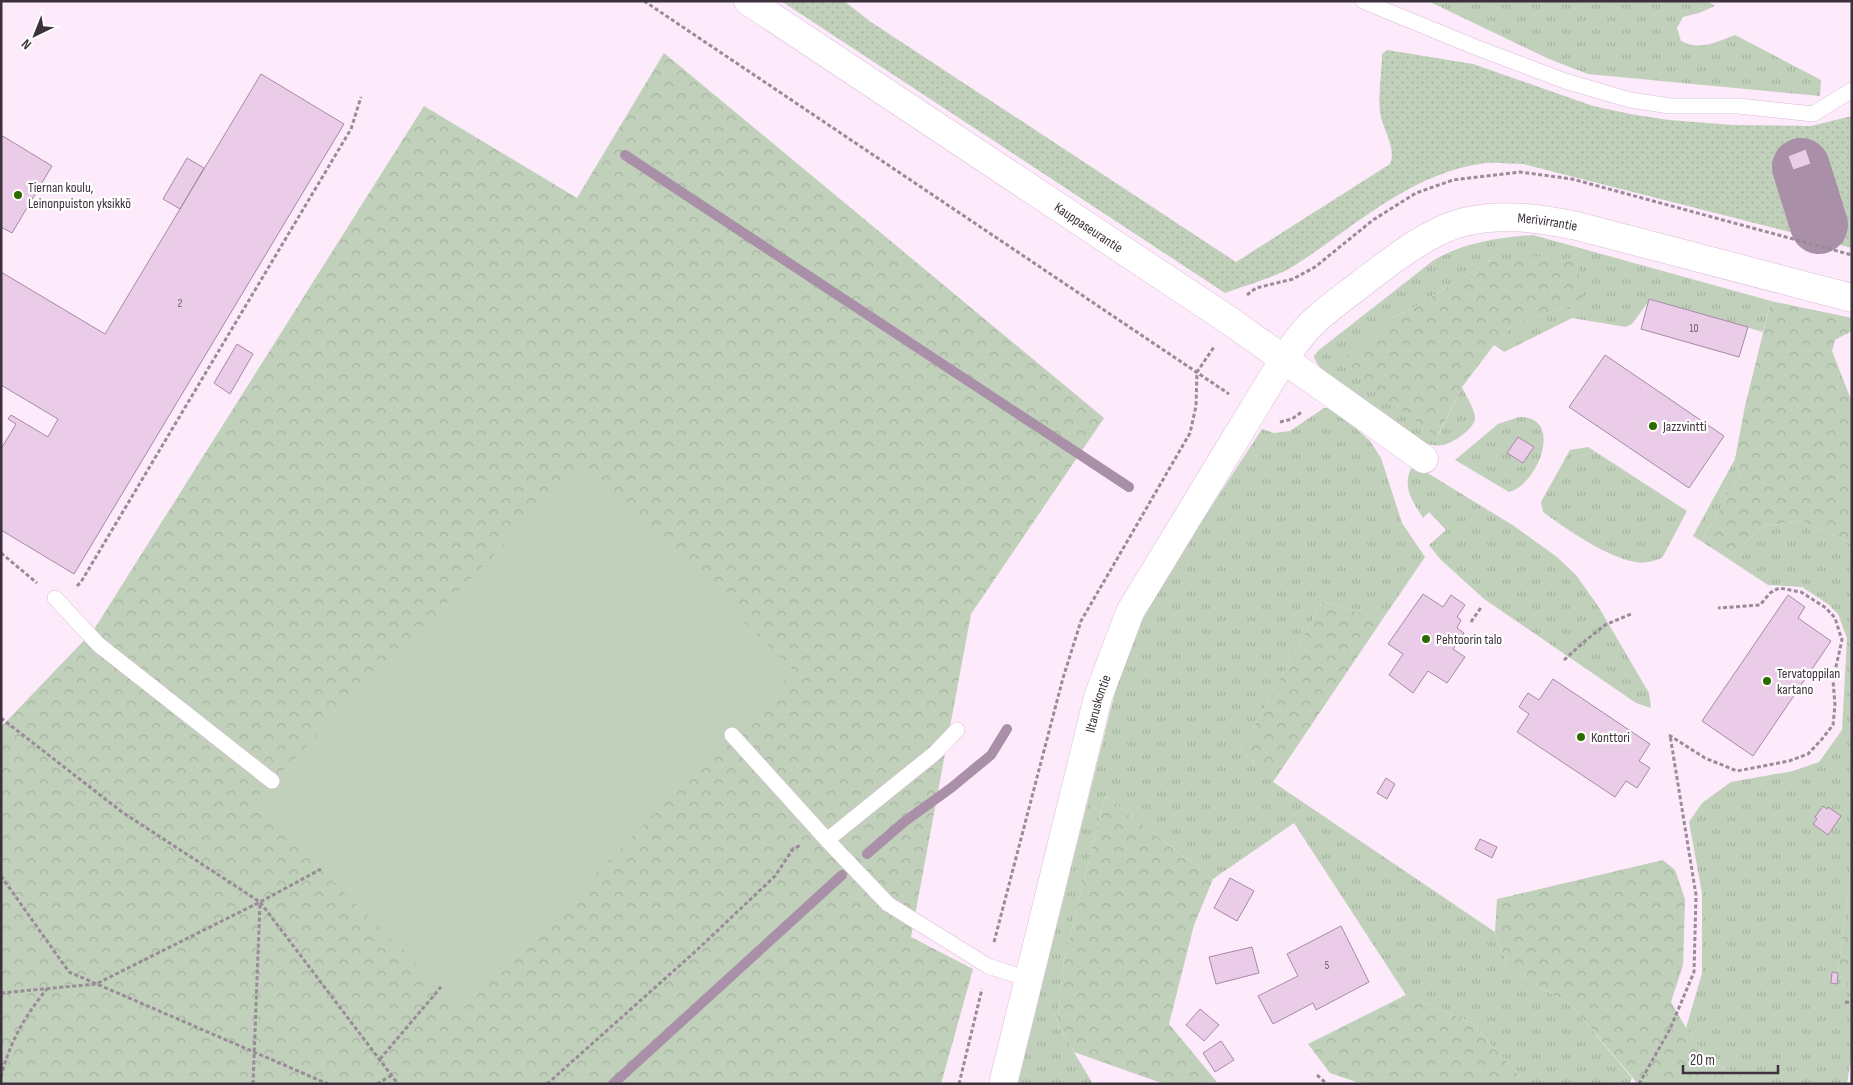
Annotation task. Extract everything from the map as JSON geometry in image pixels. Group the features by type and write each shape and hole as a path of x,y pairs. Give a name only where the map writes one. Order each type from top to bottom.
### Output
{"street":[{"name":"Kauppaseurantie","path":"748,1 1230,321 1424,459"},
{"name":"Merivirrantie","path":"1284,359 1317,318 1400,254 1432,235 1462,222 1500,217 1537,218 1577,226 1852,298"},
{"name":"Iltaruskontie","path":"1003,1084 1098,697 1130,612 1284,359"}],"lane":[{"path":"1363,1 1475,47 1565,81 1630,100 1670,106 1738,106 1813,114 1852,90"},
{"path":"55,598 99,645 272,781"},
{"path":"824,838 935,753 957,730"},
{"path":"732,734 824,838 888,904 988,966 1028,979"}],"path":[{"path":"644,1 1197,372"},
{"path":"1,553 55,598 82,582 351,129 361,97"},
{"path":"1640,1084 1670,1029 1694,972 1696,895 1670,734 1705,758 1737,771 1789,761 1808,754 1833,725 1835,705 1833,680 1842,640 1835,618 1826,608 1801,592 1779,588 1770,592 1760,605 1718,608"},
{"path":"1471,622 1482,606"},
{"path":"1564,660 1585,640 1605,625 1631,614"},
{"path":"1,718 122,812 260,902 398,1084"},
{"path":"547,1084 697,950 775,876 794,849 824,838"},
{"path":"1,993 96,984 260,902 321,869"},
{"path":"1,876 69,972 328,1084"},
{"path":"253,1084 260,902"},
{"path":"380,1059 441,987"},
{"path":"1,1077 17,1032 31,1008 48,989"},
{"path":"1845,1002 1852,1003"},
{"path":"377,1084 392,1075"},
{"path":"1317,1075 1326,1084"}],"green space":[{"path":"781,1 844,1 871,22 1236,262 1390,164 1392,151 1380,112 1382,54 1387,50 1473,64 1593,106 1669,120 1733,125 1811,126 1852,116 1852,248 1523,164 1485,163 1457,169 1431,178 1407,190 1383,204 1285,271 1225,293"},
{"path":"1428,1 1707,1 1715,6 1683,17 1677,28 1681,41 1688,44 1701,45 1715,43 1735,35 1821,80 1820,96 1588,74 1549,59"},
{"path":"664,53 1104,418 971,614 911,937 973,969 941,1084 1,1084 1,727 93,631 424,106 577,198"},
{"path":"1533,235 1771,301 1763,332 1650,299 1633,323 1626,327 1572,318 1504,352 1494,345 1514,323 1584,302 1491,260 1413,308 1390,319 1438,436 1462,387 1472,406 1475,417 1472,426 1458,438 1443,445 1424,443 1344,389 1318,365 1314,356 1319,350 1434,260 1470,245"},
{"path":"1544,256 1577,261 1584,302 1514,323 1494,345 1462,387 1437,437 1339,362 1390,319 1413,308 1491,260"},
{"path":"1771,301 1852,318 1852,331 1835,340 1832,351 1852,402 1852,544 1802,521 1764,526 1727,558 1701,541 1741,473 1735,459 1745,406"},
{"path":"1324,408 1333,408 1370,441 1381,458 1402,523 1425,557 1382,620 1323,601 1241,750 1273,782 1495,932 1508,968 1571,1005 1632,1078 1629,1084 1527,1084 1472,1023 1406,995 1294,823 1213,879 1105,796 1064,960 1057,1024 1093,1084 1017,1084 1124,656 1156,591 1262,429 1274,433 1290,431"},
{"path":"1519,417 1533,420 1541,427 1544,438 1542,452 1537,465 1520,487 1509,492 1455,460 1498,424"},
{"path":"1588,447 1687,511 1662,558 1639,563 1613,555 1575,534 1543,512 1541,502 1570,450"},
{"path":"1735,459 1741,473 1701,541 1693,536"},
{"path":"583,464 794,671 463,1009 252,802"},
{"path":"1412,467 1421,469 1514,526 1557,557 1576,575 1598,606 1649,693 1651,708 1636,703 1484,599 1440,559 1429,545 1446,530 1429,512 1423,518 1416,506 1408,487 1409,474"},
{"path":"1802,521 1852,544 1852,859 1838,973 1852,992 1852,1052 1847,1084 1760,1084 1709,1061 1686,1028 1702,973 1702,893 1689,822 1702,803 1731,782 1793,771 1819,762 1842,730 1847,638 1838,614 1828,604 1802,587 1768,585 1727,558 1764,526"},
{"path":"1323,601 1382,620 1273,782 1241,750"},
{"path":"1105,796 1213,879 1194,925 1169,1024 1217,1082 1164,1084 1074,1052 1057,1024 1064,960"},
{"path":"1852,859 1852,992 1838,973"},
{"path":"1663,860 1675,870 1685,899 1683,965 1671,1002 1709,1061 1760,1084 1638,1084 1571,1005 1508,968 1495,932 1497,899"},
{"path":"1406,995 1472,1023 1527,1084 1379,1084 1356,1082 1330,1073 1308,1044"}],"building":[{"path":"261,74 344,124 74,574 1,530 1,449 16,424 8,419 11,415 48,437 58,419 1,385 1,272 105,334"},
{"name":"Tiernan koulu, Leinonpuiston yksikkö","path":"1,135 52,166 12,233 1,227"},
{"path":"1806,149 1811,164 1793,170 1788,156"},
{"path":"187,158 204,168 180,209 163,199"},
{"path":"1649,299 1748,327 1739,357 1641,329"},
{"path":"237,344 253,354 230,394 214,383"},
{"name":"Jazzvintti","path":"1605,355 1724,436 1689,488 1569,407"},
{"path":"1518,437 1534,447 1523,463 1507,453"},
{"name":"Pehtoorin talo","path":"1423,594 1443,607 1451,595 1465,605 1457,617 1461,620 1457,628 1464,633 1453,649 1465,657 1447,683 1428,671 1413,693 1389,675 1403,654 1388,644"},
{"name":"Tervatoppilan kartano","path":"1788,595 1805,607 1798,618 1831,641 1753,756 1702,721"},
{"name":"Konttori","path":"1553,679 1650,744 1639,761 1650,768 1637,788 1626,781 1615,797 1517,732 1529,714 1519,707 1523,700 1528,693 1539,700"},
{"path":"1386,778 1395,784 1387,799 1377,793"},
{"path":"1823,806 1827,809 1828,807 1841,816 1828,835 1813,824 1817,819 1815,817"},
{"path":"1480,839 1497,847 1492,858 1475,849"},
{"path":"1230,878 1254,891 1237,921 1214,908"},
{"path":"1341,926 1369,982 1316,1010 1313,1003 1273,1024 1258,996 1298,976 1287,954"},
{"path":"1252,947 1259,973 1216,984 1209,957"},
{"path":"1832,972 1838,973 1837,984 1831,983"},
{"path":"1200,1009 1219,1025 1204,1041 1186,1025"},
{"path":"1221,1041 1234,1060 1215,1072 1203,1053"}],"waterway":[{"path":"625,155 1129,487"},
{"path":"1801,167 1819,225"},
{"path":"867,854 904,822 951,788 991,755 1007,729"},
{"path":"613,1084 842,875"}],"place":[{"name":"Tiernan koulu, Leinonpuiston yksikkö","path":"18,195"},
{"name":"Jazzvintti","path":"1653,426"},
{"name":"Pehtoorin talo","path":"1426,639"},
{"name":"Tervatoppilan kartano","path":"1767,681"},
{"name":"Konttori","path":"1581,737"}]}
